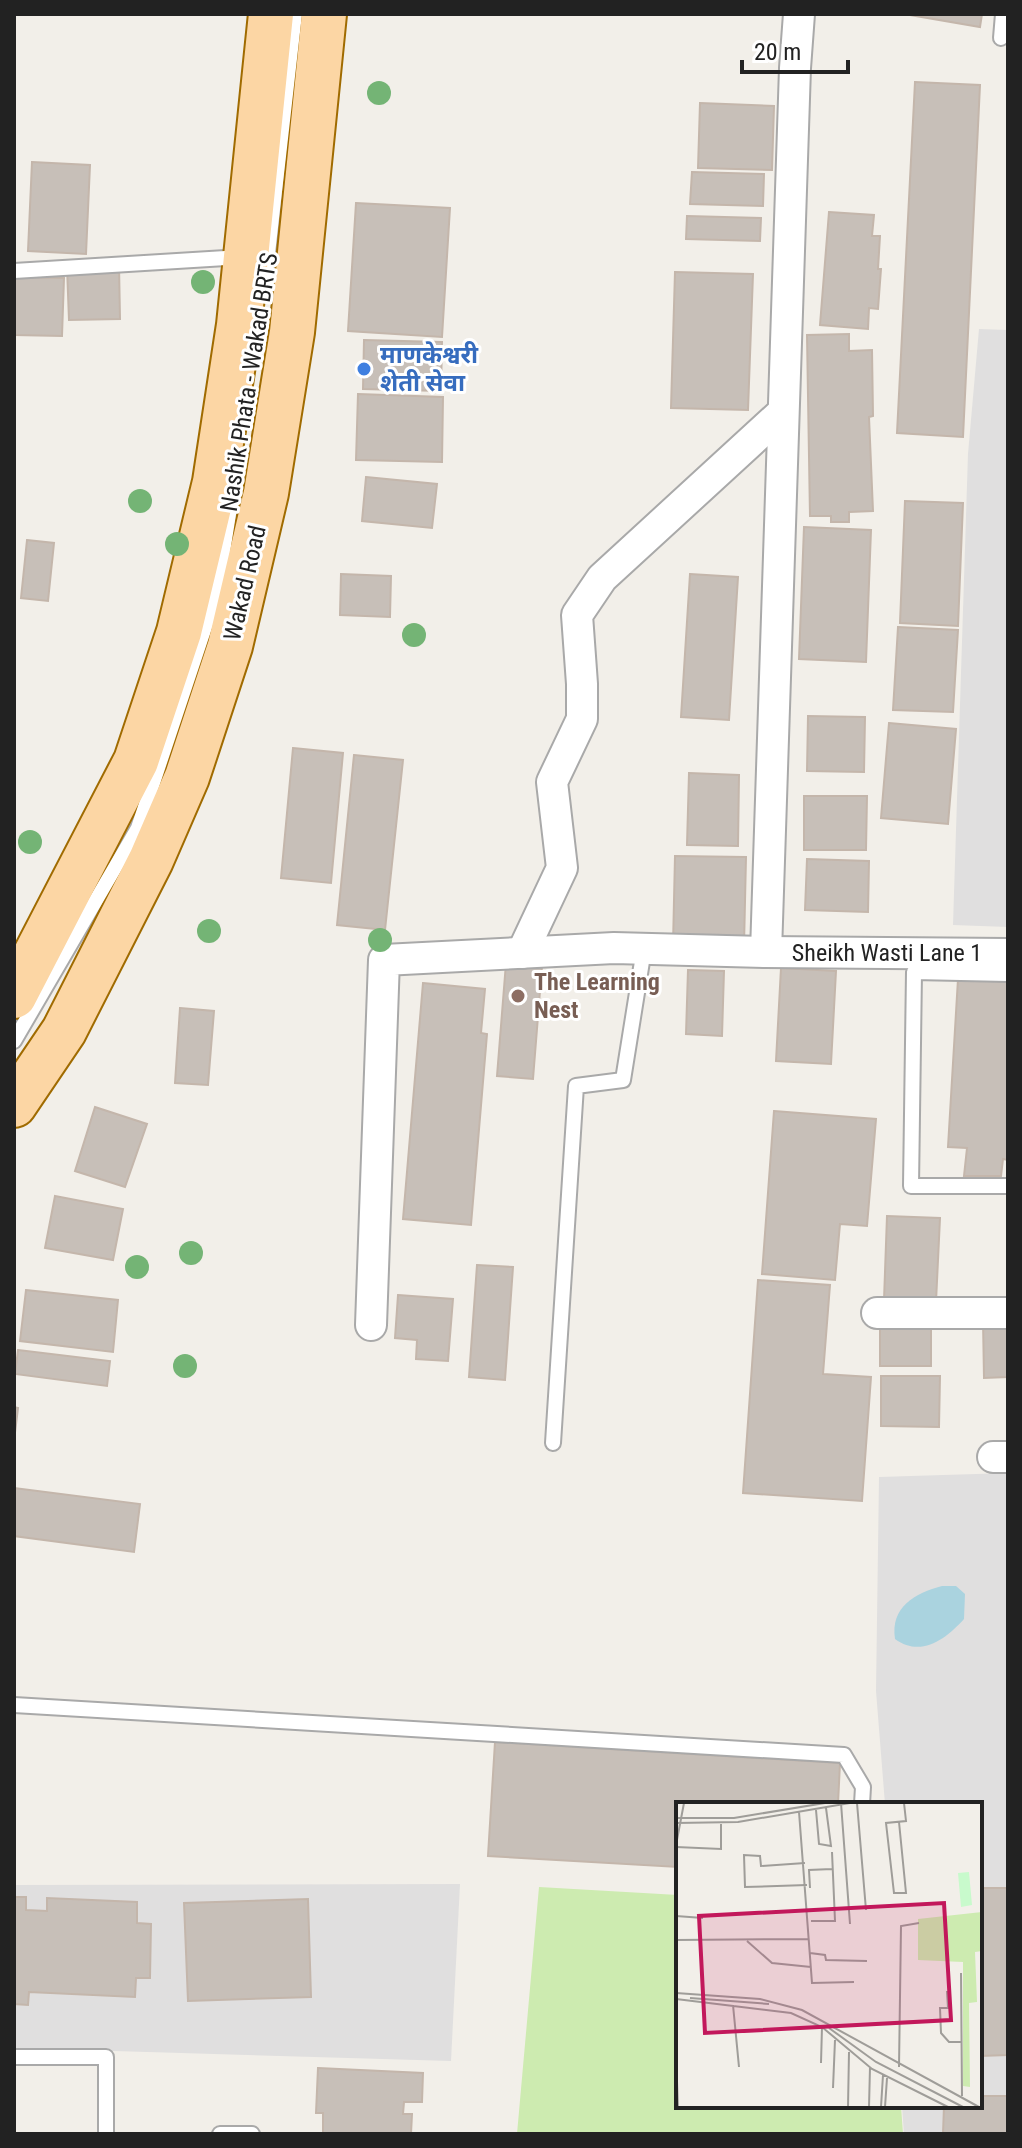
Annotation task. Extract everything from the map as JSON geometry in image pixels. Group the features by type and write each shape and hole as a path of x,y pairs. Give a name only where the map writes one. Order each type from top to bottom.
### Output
{"main road":[{"path":"14,996 61,911 136,761 179,632 215,482 239,325 271,14"},
{"name":"Wakad Road","path":"14,1105 64,1031 151,860 187,777 230,646 266,493 292,332 324,14"}],"street":[{"path":"766,952 799,14"},
{"path":"522,953 562,868 552,782 582,719 577,615 602,578 783,412"},
{"name":"Sheikh Wasti Lane 1","path":"371,1325 384,960 614,948 766,952 914,963 1008,954"},
{"path":"877,1313 1008,1313"}],"lane":[{"name":"Nashik Phata - Wakad BRTS","path":"262,300 295,14"},
{"path":"1001,38 1003,14"},
{"path":"14,271 246,256"},
{"name":"Nashik Phata - Wakad BRTS","path":"14,1041 138,828 217,591 231,499"},
{"path":"553,1443 576,1086 623,1080 644,949"},
{"path":"1008,974 914,963 911,1186 1008,1186"},
{"path":"14,1705 844,1755 863,1787 862,1802"},
{"path":"14,2057 106,2057 106,2134"},
{"path":"220,2134 252,2134"}],"shaded area":[{"path":"979,329 1008,330 1008,927 953,925 968,454"},
{"path":"1008,1473 1008,2134 904,2134 902,2108 982,2108 982,1802 885,1802 876,1691 879,1477"},
{"path":"460,1884 451,2061 14,2048 14,1885"}],"green space":[{"path":"539,1887 676,1895 676,2108 901,2108 903,2134 517,2134"}],"water":[{"path":"942,1586 956,1586 965,1594 964,1619 932,1644 914,1647 895,1639 896,1618 906,1603"}],"building":[{"path":"904,14 982,14 980,27"},
{"path":"915,82 980,85 963,437 897,433"},
{"path":"700,103 774,106 772,170 698,168"},
{"path":"32,162 90,165 86,254 28,251"},
{"path":"692,172 764,174 763,206 690,204"},
{"path":"356,203 450,208 442,337 348,331"},
{"path":"829,212 874,215 872,236 880,236 878,269 881,269 878,309 869,308 868,329 820,325"},
{"path":"687,216 761,218 760,241 686,239"},
{"path":"119,265 120,319 69,320 67,267"},
{"path":"675,272 753,274 748,410 671,408"},
{"path":"14,277 64,278 62,336 14,335"},
{"path":"849,334 849,351 872,350 873,416 869,417 873,511 849,512 849,522 831,522 831,516 810,516 807,335"},
{"path":"364,340 442,342 441,391 363,389"},
{"path":"358,394 443,397 442,462 356,460"},
{"path":"366,477 437,484 432,528 362,521"},
{"path":"905,501 963,503 958,626 900,623"},
{"path":"804,527 871,530 866,662 799,659"},
{"path":"27,540 54,543 48,601 21,598"},
{"path":"341,574 391,576 390,617 340,615"},
{"path":"690,574 738,577 729,720 681,717"},
{"path":"898,627 958,630 953,712 893,710"},
{"path":"808,716 865,717 864,772 807,771"},
{"path":"889,723 956,729 948,824 881,818"},
{"path":"293,748 343,753 331,883 281,878"},
{"path":"354,755 403,760 385,930 337,925"},
{"path":"689,773 739,775 738,846 687,845"},
{"path":"804,796 867,796 866,850 804,850"},
{"path":"675,856 746,857 744,946 673,945"},
{"path":"807,859 869,861 868,912 805,910"},
{"path":"506,963 542,966 533,1079 497,1076"},
{"path":"781,968 836,971 831,1064 776,1061"},
{"path":"688,970 724,971 722,1036 686,1034"},
{"path":"958,979 1008,982 1008,1160 1003,1159 1001,1176 964,1176 967,1148 948,1147"},
{"path":"423,983 485,989 481,1033 487,1034 471,1225 403,1219"},
{"path":"180,1008 214,1011 208,1085 175,1083"},
{"path":"95,1107 147,1124 125,1187 75,1171"},
{"path":"774,1111 876,1119 867,1226 840,1224 835,1280 762,1274"},
{"path":"55,1196 123,1209 113,1260 45,1248"},
{"path":"887,1216 940,1218 936,1302 884,1300"},
{"path":"477,1265 513,1267 505,1380 469,1377"},
{"path":"758,1280 830,1285 823,1374 871,1377 862,1501 743,1493"},
{"path":"26,1290 118,1300 113,1352 20,1341"},
{"path":"398,1295 453,1299 448,1361 416,1359 417,1340 395,1338"},
{"path":"931,1319 931,1366 880,1366 880,1320"},
{"path":"1008,1319 1008,1377 984,1378 983,1320"},
{"path":"18,1350 110,1361 107,1386 15,1374"},
{"path":"881,1376 940,1376 939,1427 881,1426"},
{"path":"14,1407 18,1408 14,1441"},
{"path":"14,1488 140,1504 134,1552 14,1536"},
{"path":"495,1742 840,1763 838,1802 676,1802 676,1867 488,1856"},
{"path":"982,1888 1008,1888 1008,2055 982,2056"},
{"path":"14,1897 26,1897 26,1910 47,1911 47,1898 137,1902 137,1923 151,1924 150,1978 136,1978 135,1997 29,1992 28,2005 14,2004"},
{"path":"308,1899 311,1997 188,2001 184,1903"},
{"path":"318,2068 423,2073 422,2102 404,2102 403,2114 412,2114 411,2134 323,2134 323,2113 316,2113"},
{"path":"982,2096 1008,2096 1008,2134 943,2134 944,2108 982,2108"}],"place":[{"name":"माणकेश्वरी शेती सेवा","path":"364,369"},
{"name":"The Learning Nest","path":"518,996"}]}
